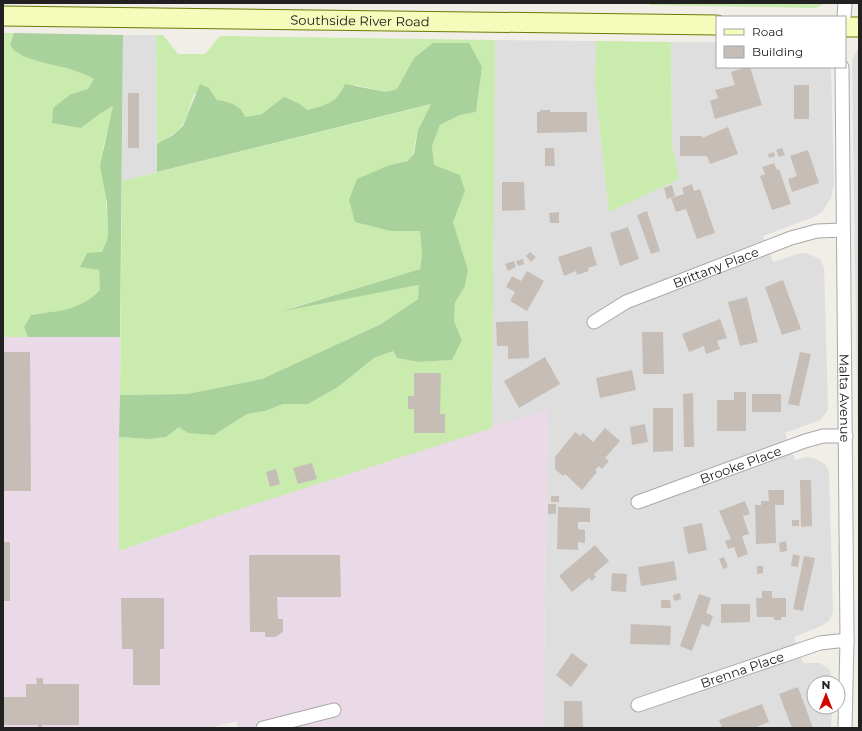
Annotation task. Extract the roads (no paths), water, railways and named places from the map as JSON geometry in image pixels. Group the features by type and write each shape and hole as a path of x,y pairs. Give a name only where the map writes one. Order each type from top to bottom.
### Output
{"main road":[{"name":"Southside River Road","path":"3,16 716,25"},
{"path":"846,27 859,28"}],"street":[{"path":"844,16 845,3"},
{"name":"Malta Avenue","path":"842,68 847,640 845,728"},
{"name":"Brittany Place","path":"594,322 626,302 791,238 817,231 843,230"},
{"name":"Brooke Place","path":"638,502 805,441 823,436 846,436"},
{"name":"Brenna Place","path":"638,705 820,643 847,640"},
{"path":"263,728 334,710"}]}
